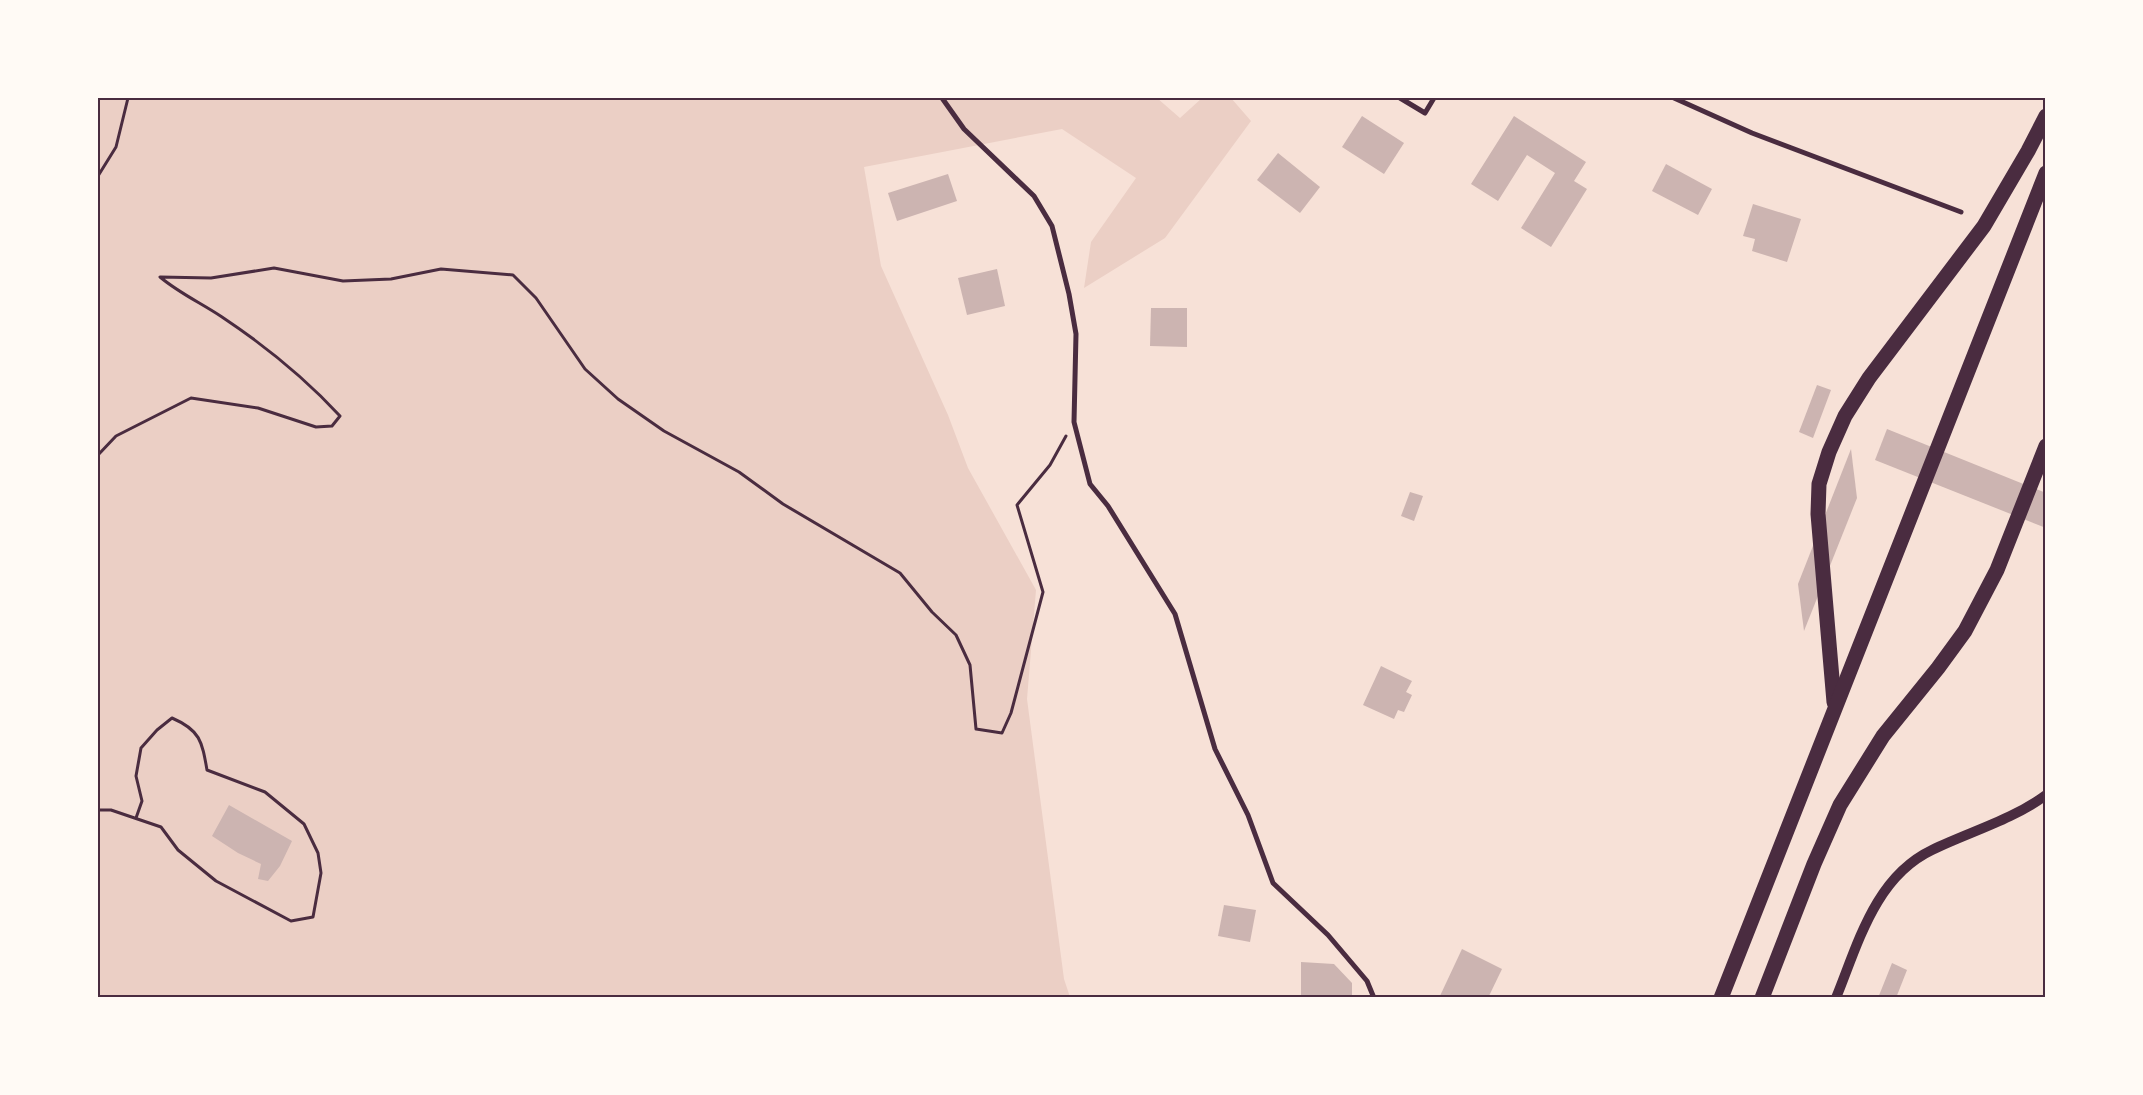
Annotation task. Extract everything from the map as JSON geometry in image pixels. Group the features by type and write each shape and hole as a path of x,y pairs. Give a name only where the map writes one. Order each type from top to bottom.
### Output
{"highway":[{"path":"1834,707 1818,514 1819,484 1829,452 1845,416 1869,378 1984,226 2023,160 2046,116"},
{"path":"1721,998 1834,707 2046,173"},
{"path":"1762,998 1814,864 1840,804 1884,736 1965,631 1997,570 2046,446"}],"main road":[{"path":"1836,998 1868,918 1881,895 1904,867 1930,851 1982,829 2046,795"}],"street":[{"path":"942,98 964,129 1034,196 1052,226 1069,294 1076,334 1074,422 1090,484 1108,506 1176,614 1215,749 1248,815 1273,883 1328,935 1367,982 1374,998"},
{"path":"1400,98 1425,113 1434,98"},
{"path":"1674,98 1752,133 1961,212"}],"path":[{"path":"98,176 116,147 128,98"},
{"path":"98,455 116,436 191,398 258,408 316,427 332,426 340,416 316,390 252,338 220,316 176,290 160,277 211,278 274,268 342,281 391,279 441,270 513,275 536,298 585,368 618,399 664,431 739,472 783,504 900,573 932,612 956,635 970,665 976,729 1002,733 1011,713 1043,592 1017,505 1050,465 1074,422"},
{"path":"98,810 111,810 161,827 178,850 216,881 291,921 313,917 321,873 318,853 304,824 265,792 207,770 202,743 188,725 172,718 157,730 141,748 136,776 142,801 136,818"}],"shaded area":[{"path":"98,98 1157,98 1180,118 1202,98 1231,98 1251,121 1165,238 1084,288 1091,242 1136,178 1062,129 864,167 881,266 948,415 968,468 1036,590 1027,699 1064,979 1070,997 98,998"}],"building":[{"path":"1362,116 1404,143 1384,174 1342,147"},
{"path":"1514,116 1586,162 1574,181 1587,189 1551,247 1521,228 1555,173 1527,155 1498,201 1471,184"},
{"path":"1278,153 1320,187 1300,213 1257,180"},
{"path":"1666,164 1712,189 1698,215 1652,191"},
{"path":"948,174 957,201 897,221 888,193"},
{"path":"1753,204 1801,219 1787,262 1752,251 1755,239 1743,236"},
{"path":"997,269 1005,306 967,315 958,278"},
{"path":"1151,308 1187,308 1187,347 1150,346"},
{"path":"1817,385 1831,390 1813,438 1799,432"},
{"path":"1887,429 2046,493 2046,528 1875,460"},
{"path":"1851,449 1857,498 1804,631 1798,584"},
{"path":"1410,492 1423,496 1414,521 1401,516"},
{"path":"1381,666 1412,681 1406,692 1412,695 1404,712 1398,710 1394,719 1363,705"},
{"path":"229,805 292,841 280,866 268,881 258,879 261,864 238,853 212,836"},
{"path":"1224,905 1256,910 1250,942 1218,936"},
{"path":"1462,949 1502,969 1488,998 1439,998"},
{"path":"1301,962 1334,964 1352,983 1352,998 1301,998"},
{"path":"1892,963 1907,970 1896,998 1878,998"}]}
